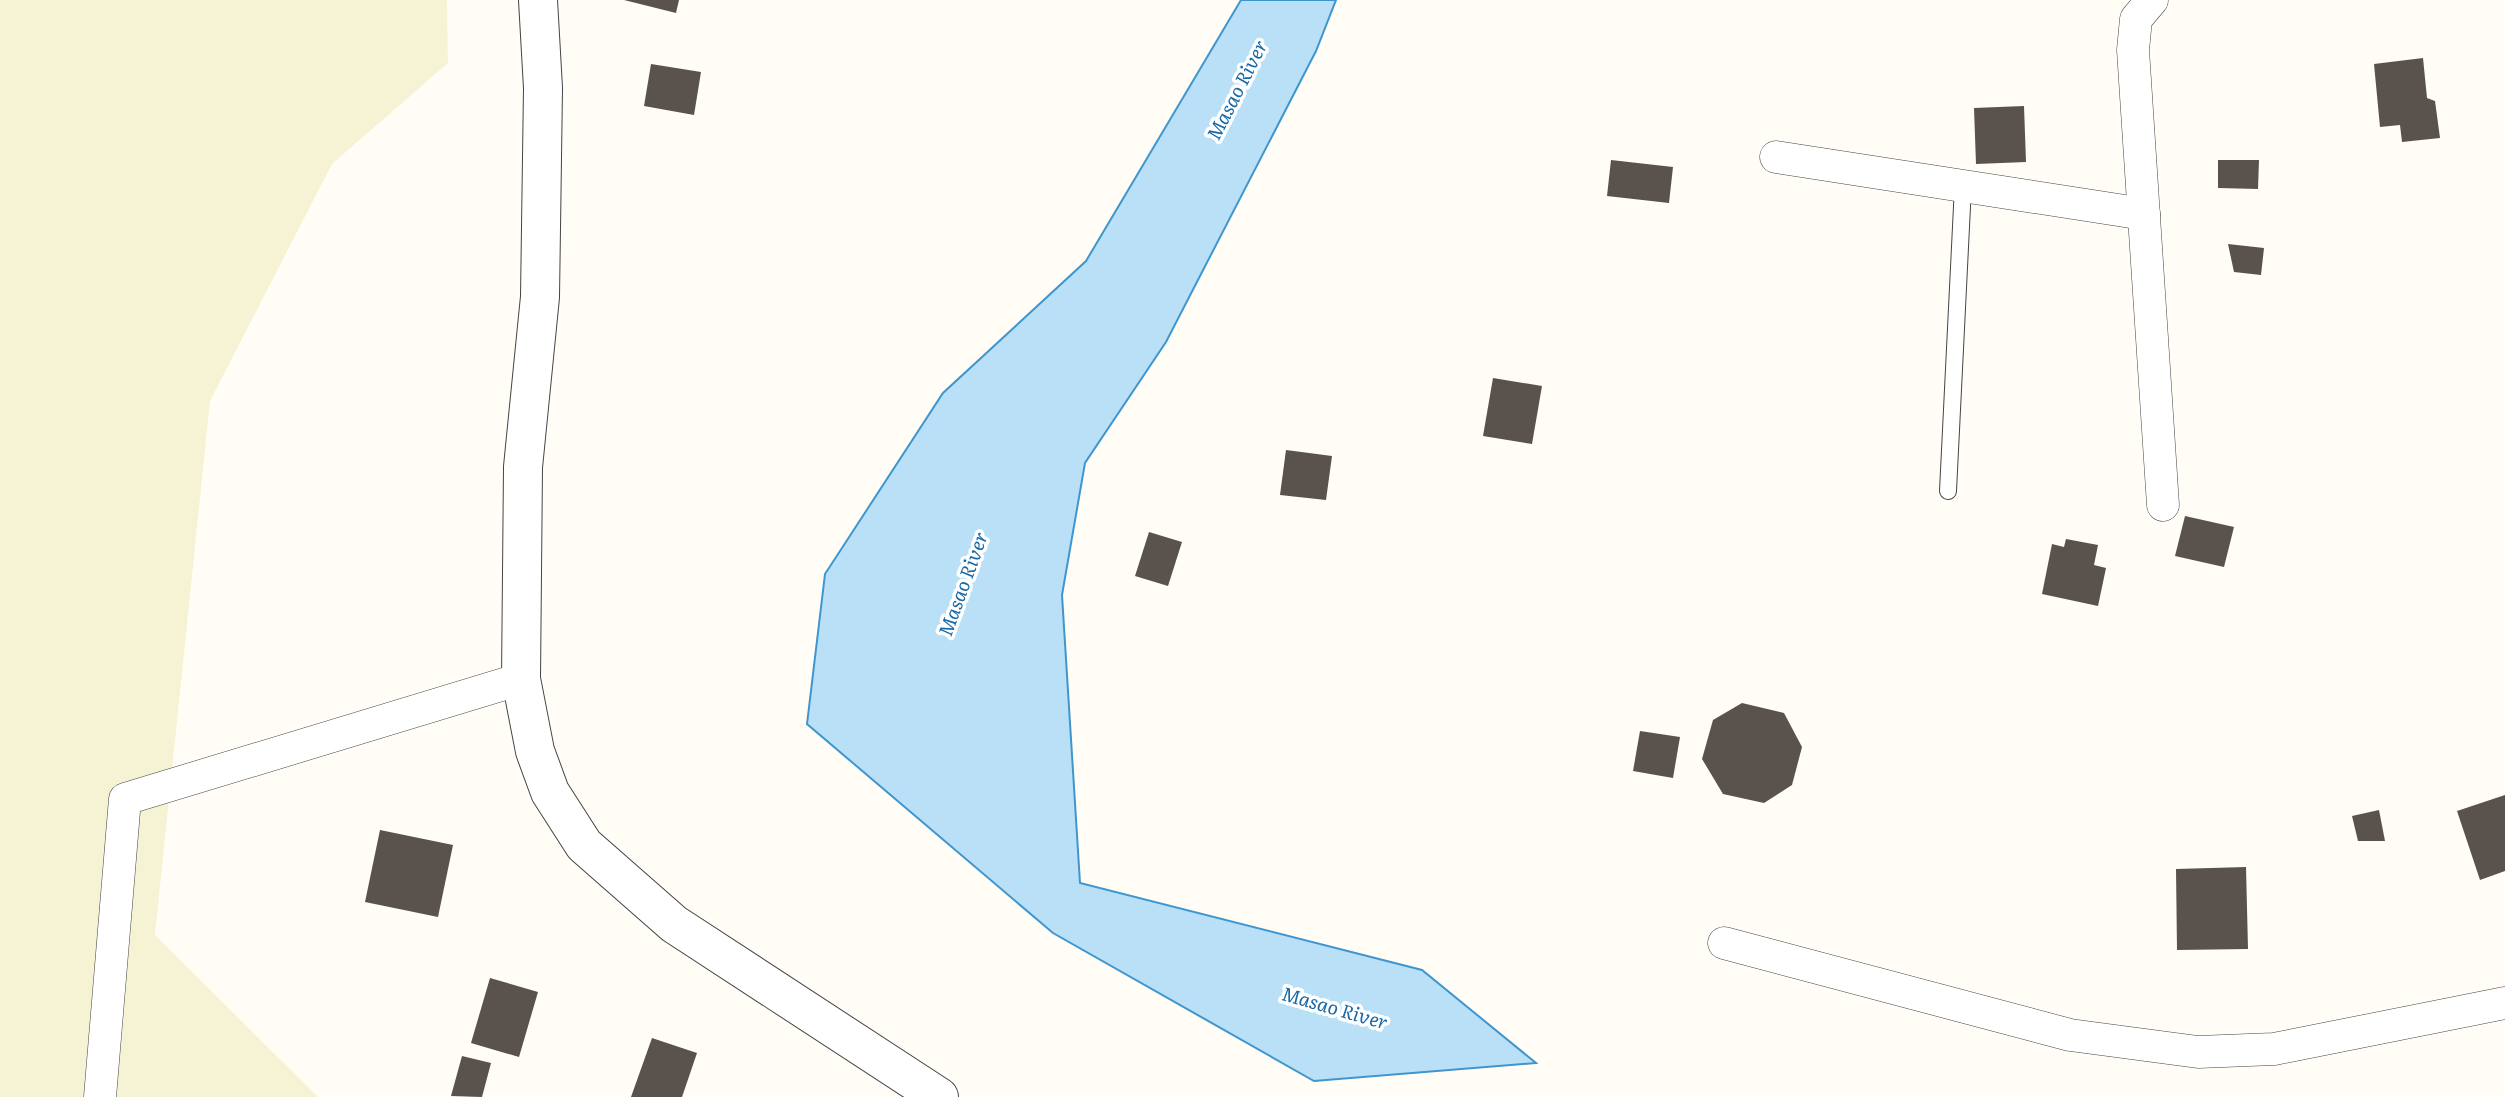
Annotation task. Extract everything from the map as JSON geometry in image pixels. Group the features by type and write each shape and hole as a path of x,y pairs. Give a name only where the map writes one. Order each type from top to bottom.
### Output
{"street":[{"path":"538,0 543,88 540,297 523,467 521,679 535,751 550,792 584,845 674,924 939,1097"},
{"path":"2152,0 2136,19 2133,50 2163,505"},
{"path":"1776,157 2144,214"},
{"path":"100,1097 125,799 521,679"},
{"path":"1724,943 2070,1035 2197,1052 2274,1049 2505,1003"}],"lane":[{"path":"1948,491 1963,186"}],"shaded area":[{"path":"0,0 447,0 448,63 332,164 210,401 155,935 318,1097 0,1097"}],"water":[{"name":"Masao River","path":"1241,0 1336,0 1316,51 1166,342 1085,463 1062,595 1080,883 1422,970 1536,1063 1314,1081 1053,933 807,724 825,574 943,393 1086,261"}],"building":[{"path":"624,0 679,0 676,13"},
{"path":"2423,58 2427,98 2435,101 2440,138 2402,142 2400,125 2380,127 2374,64"},
{"path":"651,64 701,72 694,115 644,106"},
{"path":"2024,106 2026,162 1976,164 1974,108"},
{"path":"1611,160 1673,167 1669,203 1607,196"},
{"path":"2218,160 2259,160 2258,189 2218,188"},
{"path":"2228,244 2264,248 2261,275 2234,272"},
{"path":"1493,378 1542,386 1532,444 1483,436"},
{"path":"1286,450 1332,456 1326,500 1280,495"},
{"path":"2185,516 2234,527 2224,567 2175,556"},
{"path":"1149,532 1182,542 1168,586 1135,576"},
{"path":"2066,539 2098,545 2094,565 2106,568 2098,606 2042,594 2052,544 2064,547"},
{"path":"1742,703 1784,713 1802,747 1792,785 1764,803 1723,794 1702,759 1713,720"},
{"path":"1640,731 1680,737 1673,778 1633,771"},
{"path":"2505,795 2505,871 2480,880 2457,811"},
{"path":"2379,810 2385,841 2358,841 2352,816"},
{"path":"380,830 453,845 438,917 365,902"},
{"path":"2246,867 2248,949 2177,950 2176,869"},
{"path":"490,978 538,992 519,1057 471,1043"},
{"path":"652,1038 697,1053 682,1097 631,1097"},
{"path":"462,1056 491,1063 482,1097 451,1096"}]}
